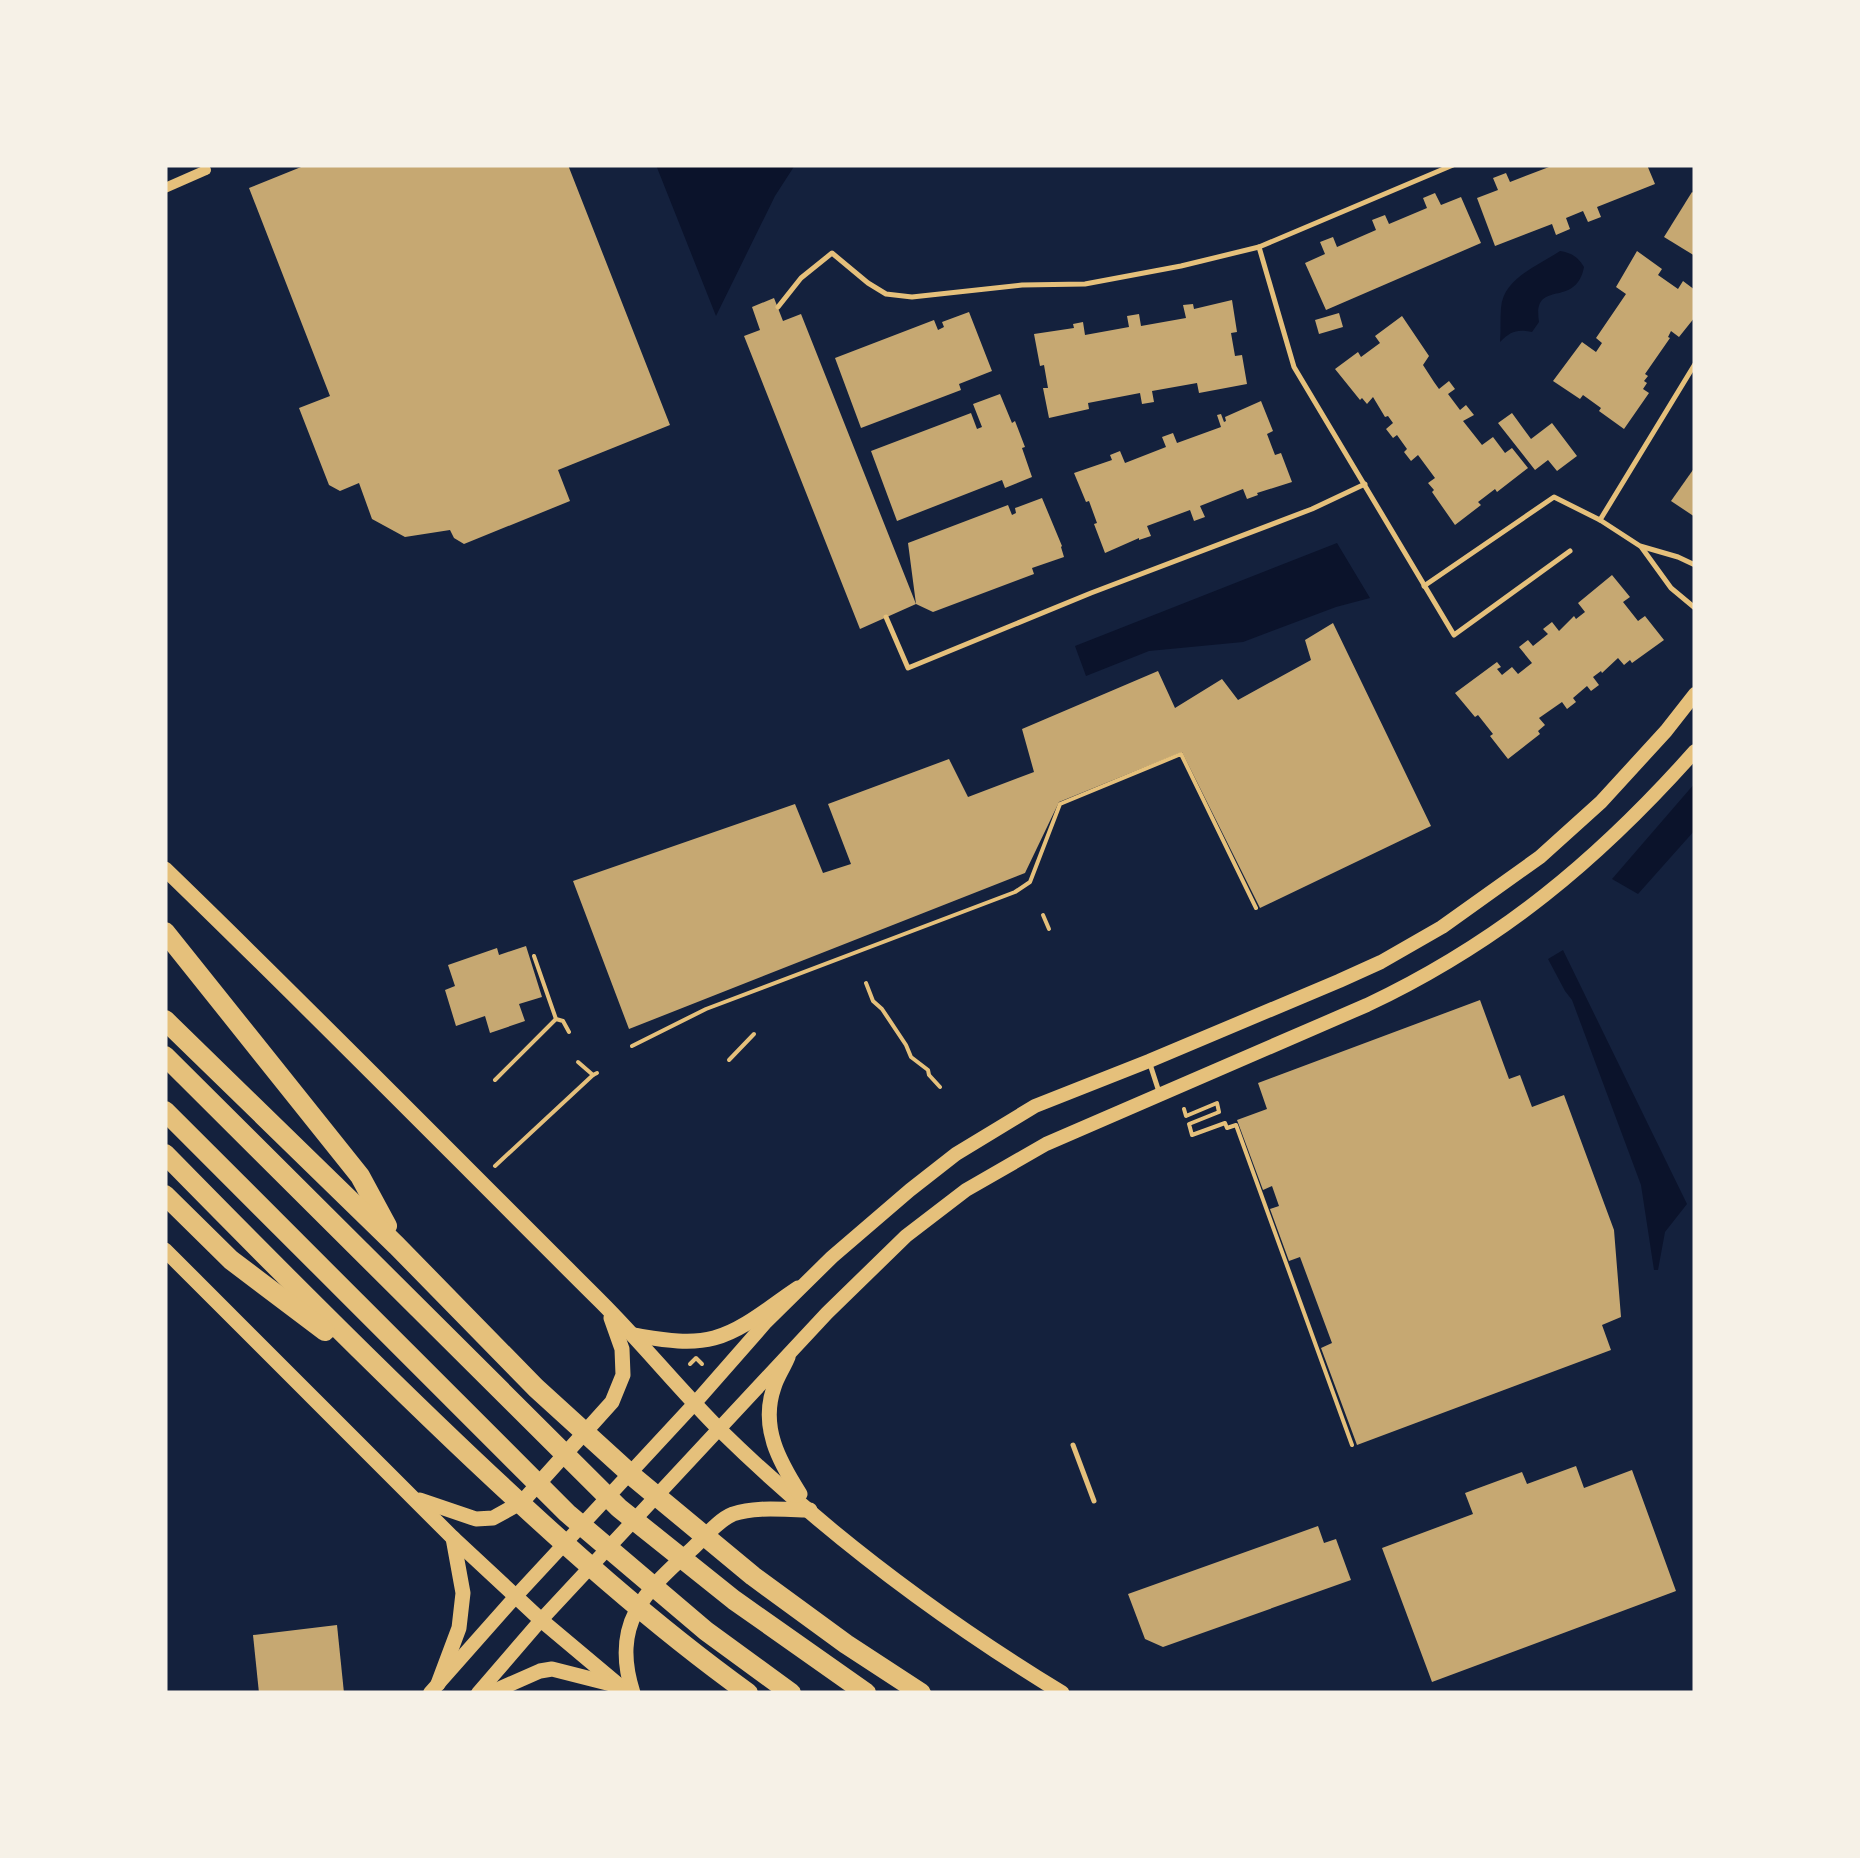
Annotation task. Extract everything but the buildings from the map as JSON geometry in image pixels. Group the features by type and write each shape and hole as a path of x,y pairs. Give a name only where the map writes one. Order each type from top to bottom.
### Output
{"highway":[{"path":"165,932 360,1176 397,1246"},
{"path":"165,1020 536,1388 636,1479 753,1576 920,1693"},
{"path":"165,1056 619,1508 734,1600 866,1693"},
{"path":"165,1111 567,1513 706,1632 791,1693"},
{"path":"165,1154 386,1378 558,1540 686,1648 748,1693"},
{"path":"165,1195 232,1260 386,1378"}],"main road":[{"path":"165,869 607,1308 720,1430 843,1540 941,1616 1062,1693"},
{"path":"165,1250 453,1538 541,1620 627,1691"},
{"path":"633,1335 686,1342 714,1338 798,1288"},
{"path":"412,1497 476,1519 493,1518 522,1502 612,1402 623,1375 622,1349 607,1308"},
{"path":"788,1357 773,1388 772,1440 779,1461 810,1510"},
{"path":"627,1691 625,1637 635,1610 675,1564 729,1515 752,1510 810,1510"},
{"path":"434,1688 459,1628 463,1593 453,1538"},
{"path":"490,1693 552,1669 627,1691"}],"street":[{"path":"165,188 206,170"},
{"path":"434,1688 798,1288 956,1154 1035,1106 1353,975 1442,927 1540,857 1581,821 1666,731 1695,694"},
{"path":"478,1693 541,1620 828,1313 906,1236 966,1190 1046,1144 1396,992 1471,949 1595,855 1695,751"}],"lane":[{"path":"778,308 801,278 832,254 886,294 912,297 1022,285 1085,284 1180,266 1259,246 1453,165"},
{"path":"1259,246 1294,368 1454,634 1570,551"},
{"path":"1600,520 1695,364"},
{"path":"886,617 908,668 1312,510 1365,484"},
{"path":"1424,586 1554,497 1640,546 1695,565"},
{"path":"1640,546 1671,588 1695,608"},
{"path":"1149,1062 1160,1096"},
{"path":"1073,1445 1094,1501"}],"path":[{"path":"632,1046 706,1009 1015,892 1030,882 1060,804 1181,754 1256,908"},
{"path":"1044,915 1049,929"},
{"path":"534,956 556,1019"},
{"path":"866,982 873,1001 911,1057 925,1066 940,1087"},
{"path":"556,1019 564,1021 569,1032"},
{"path":"495,1080 556,1019"},
{"path":"728,1060 754,1034"},
{"path":"495,1166 595,1074 578,1062"},
{"path":"1184,1109 1186,1116 1217,1103 1220,1112 1189,1124 1192,1135 1225,1123 1227,1128 1236,1125 1352,1444"},
{"path":"690,1364 696,1358 702,1364"}],"water":[{"path":"656,165 795,165 775,196 716,316"},
{"path":"1560,251 1574,256 1584,267 1579,280 1573,287 1542,300 1539,322 1532,332 1514,332 1500,342 1501,308 1508,289 1523,274"},
{"path":"1337,543 1370,598 1243,642 1149,651 1086,676 1075,646"},
{"path":"1695,783 1695,830 1638,894 1612,879"},
{"path":"1563,950 1687,1204 1665,1232 1658,1270 1654,1270 1641,1185 1572,1000 1548,959"}]}
